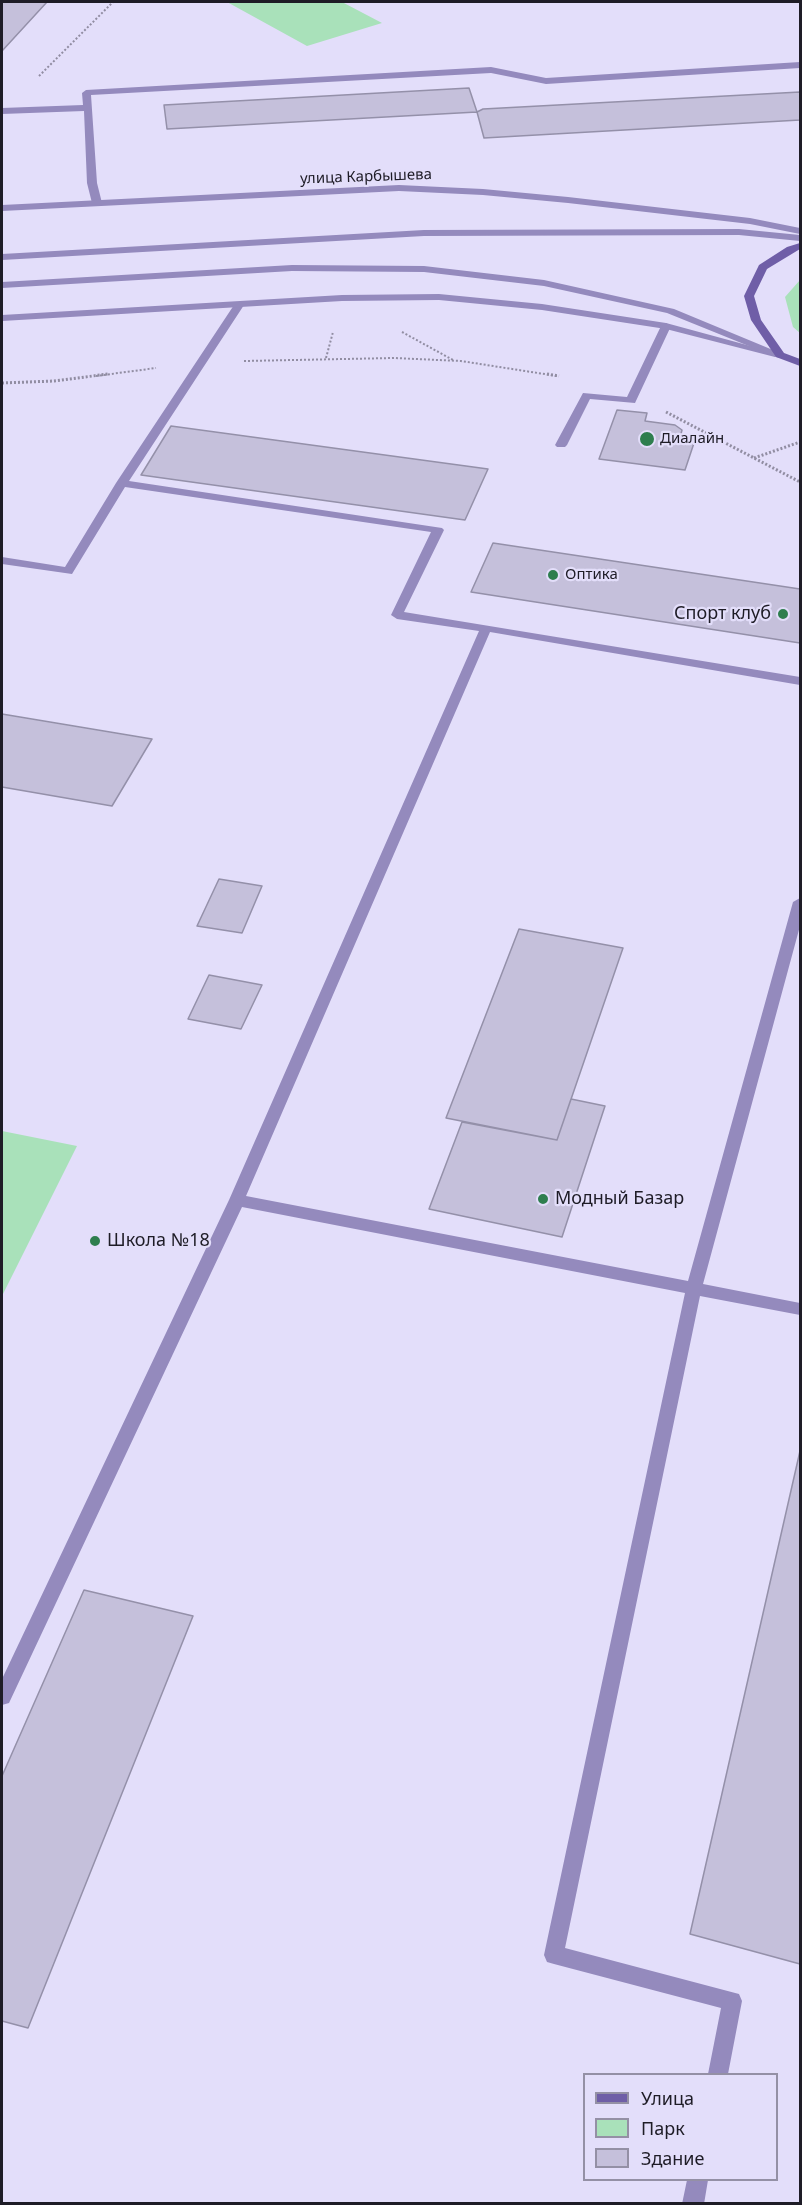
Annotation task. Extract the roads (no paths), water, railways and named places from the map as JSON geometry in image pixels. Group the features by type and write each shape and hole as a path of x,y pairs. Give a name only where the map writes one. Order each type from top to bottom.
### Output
{"main road":[{"path":"801,246 763,267 749,296 756,320 780,355 801,363"}],"street":[{"path":"97,203 92,183 86,93 491,70 546,81 801,65"},
{"path":"2,111 88,108"},
{"name":"улица Карбышева","path":"2,208 411,188 568,200 750,221 801,231"},
{"path":"2,257 424,233 739,232 801,238"},
{"path":"2,285 292,268 424,269 544,283 670,311 780,355"},
{"path":"2,318 342,298 440,297 542,307 666,326 780,355"},
{"path":"2,561 68,571 122,483 239,305"},
{"path":"561,445 587,395 631,401 666,326"},
{"path":"122,483 438,530 397,615 801,681"},
{"path":"2,1697 237,1200 486,628"},
{"path":"718,2073 732,2001 555,1955 694,1287 801,902"},
{"path":"237,1200 801,1309"},
{"path":"693,2204 698,2181"}],"place":[{"name":"Диалайн","path":"647,439"},
{"name":"Оптика","path":"553,575"},
{"name":"Спорт клуб","path":"783,614"},
{"name":"Модный Базар","path":"543,1199"},
{"name":"Школа №18","path":"95,1241"}]}
